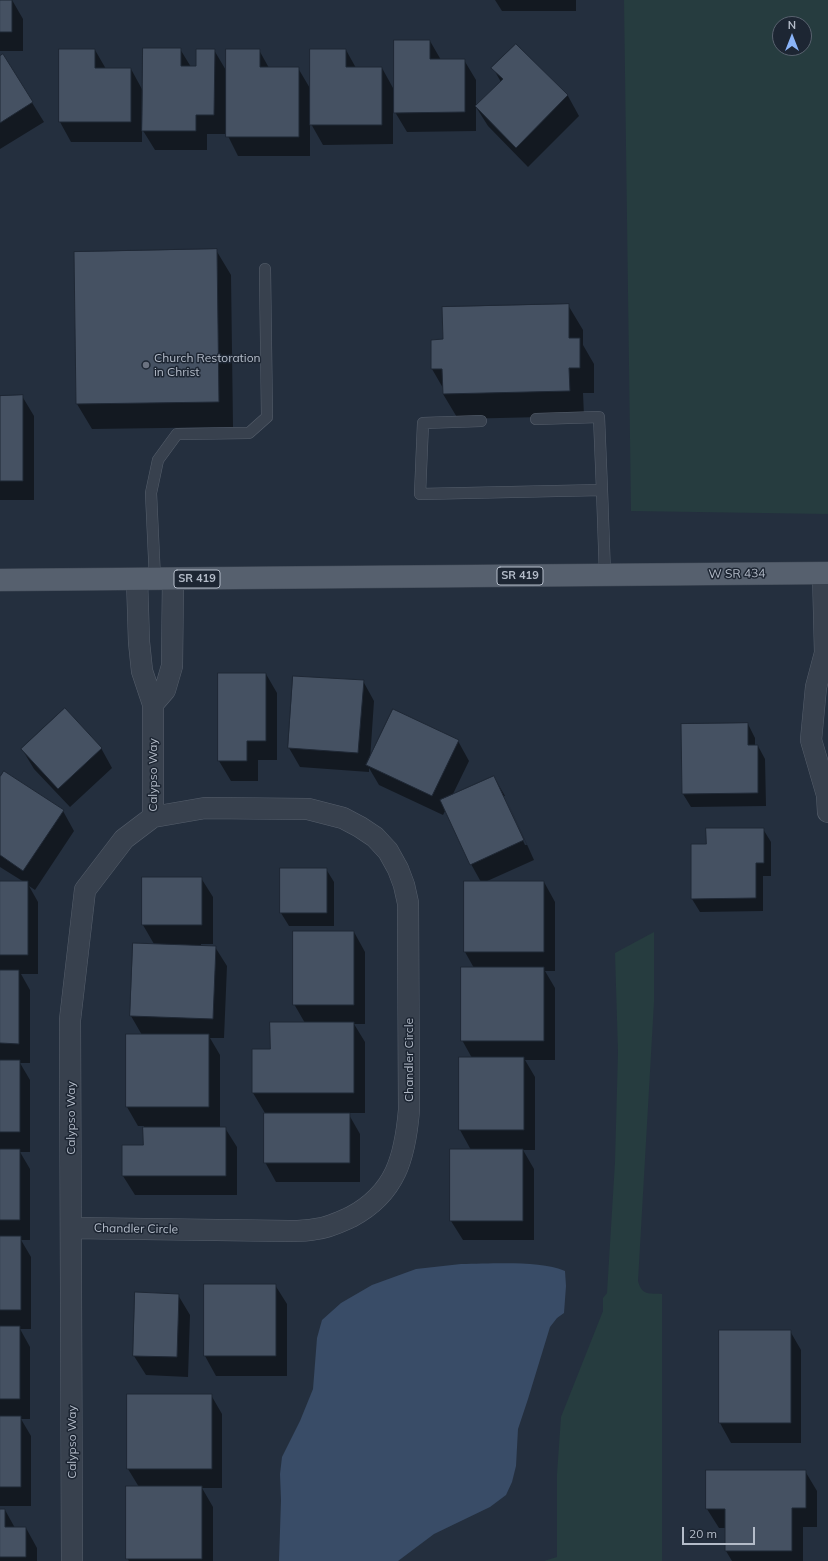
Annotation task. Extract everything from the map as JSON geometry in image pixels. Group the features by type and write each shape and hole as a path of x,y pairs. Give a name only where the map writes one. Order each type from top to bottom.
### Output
{"main road":[{"name":"W SR 434","path":"605,575 826,573"},
{"name":"SR 419","path":"0,580 605,575"}],"street":[{"path":"826,573 826,656 816,687 811,740 828,800"},
{"name":"Calypso Way","path":"72,1561 72,1228 70,1020 85,890 124,839 153,817 153,704 142,671 139,642 155,579"},
{"path":"153,704 165,690 172,666 155,579"},
{"name":"Chandler Circle","path":"72,1228 289,1231 318,1229 339,1223 360,1212 386,1189 400,1162 407,1138 409,1110 408,903 404,885 388,851 375,837 343,818 308,809 205,808 153,817"}],"lane":[{"path":"155,579 151,493 158,460 177,434 249,433 267,417 265,269"},
{"path":"536,419 599,417 605,575"},
{"path":"481,421 423,423 420,494 602,490"}],"green space":[{"path":"624,0 828,0 828,514 631,511"},
{"path":"654,932 654,1002 638,1281 642,1289 647,1293 662,1294 662,1561 544,1561 557,1557 557,1474 561,1417 603,1311 603,1298 607,1293 615,1162 618,1052 615,953"}],"water":[{"path":"461,1264 529,1264 542,1265 565,1271 566,1286 564,1313 557,1318 550,1327 518,1429 516,1466 512,1482 506,1495 490,1507 434,1534 398,1561 279,1561 281,1500 280,1474 282,1457 300,1421 313,1389 317,1338 322,1320 341,1303 372,1285 416,1269"}],"building":[{"path":"0,0 12,0 12,32 0,32"},
{"path":"394,40 430,40 430,59 465,59 465,112 394,113"},
{"path":"516,44 568,95 516,148 475,106 503,79 491,68"},
{"path":"143,48 181,48 181,66 196,66 196,49 215,49 214,115 196,115 196,131 142,131"},
{"path":"59,49 95,49 95,68 131,68 131,122 59,122"},
{"path":"226,49 260,49 260,67 299,67 299,137 226,137"},
{"path":"310,49 346,49 346,67 382,67 382,125 310,125"},
{"path":"3,54 33,102 0,123 0,56"},
{"path":"217,249 219,402 76,404 74,252"},
{"path":"569,304 569,338 580,338 580,368 569,368 570,391 443,394 442,369 431,369 431,340 443,339 442,307"},
{"path":"23,395 23,481 0,481 0,396"},
{"path":"218,673 266,673 266,741 247,741 247,761 218,761"},
{"path":"293,676 364,680 358,753 288,748"},
{"path":"65,708 102,748 58,789 21,749"},
{"path":"393,709 459,740 432,796 366,765"},
{"path":"748,723 748,745 758,745 758,793 682,794 681,724"},
{"path":"4,771 64,810 23,871 0,855 0,777"},
{"path":"494,776 524,840 470,865 440,800"},
{"path":"706,828 764,828 764,863 756,863 756,898 691,899 691,844 706,844"},
{"path":"280,868 327,868 327,913 280,913"},
{"path":"142,877 202,877 202,925 142,925"},
{"path":"0,881 28,881 28,955 0,955"},
{"path":"464,881 544,881 544,952 464,952"},
{"path":"293,931 354,931 354,1005 293,1005"},
{"path":"133,943 216,946 213,1019 130,1016"},
{"path":"461,967 544,967 544,1041 461,1041"},
{"path":"0,970 19,970 19,1044 0,1043"},
{"path":"270,1022 354,1022 354,1093 252,1093 252,1049 270,1049"},
{"path":"126,1034 209,1034 209,1107 126,1107"},
{"path":"459,1057 524,1057 524,1130 459,1130"},
{"path":"0,1060 20,1060 20,1132 0,1132"},
{"path":"264,1113 350,1113 350,1163 264,1163"},
{"path":"143,1127 226,1127 226,1176 122,1176 122,1145 143,1145"},
{"path":"0,1149 20,1149 20,1220 0,1220"},
{"path":"450,1149 523,1149 523,1221 450,1221"},
{"path":"0,1236 21,1236 21,1310 0,1310"},
{"path":"204,1284 276,1284 276,1356 204,1356"},
{"path":"135,1292 179,1294 177,1357 133,1356"},
{"path":"0,1326 20,1326 20,1399 0,1399"},
{"path":"719,1330 791,1330 791,1423 719,1423"},
{"path":"127,1394 212,1394 212,1469 127,1469"},
{"path":"0,1416 21,1416 21,1487 0,1487"},
{"path":"706,1470 806,1470 806,1508 792,1508 792,1551 725,1551 725,1509 706,1509"},
{"path":"126,1486 202,1486 202,1559 126,1559"},
{"path":"0,1509 5,1509 5,1527 26,1527 26,1557 0,1557"}],"place":[{"name":"Church Restoration in Christ","path":"146,365"}]}
